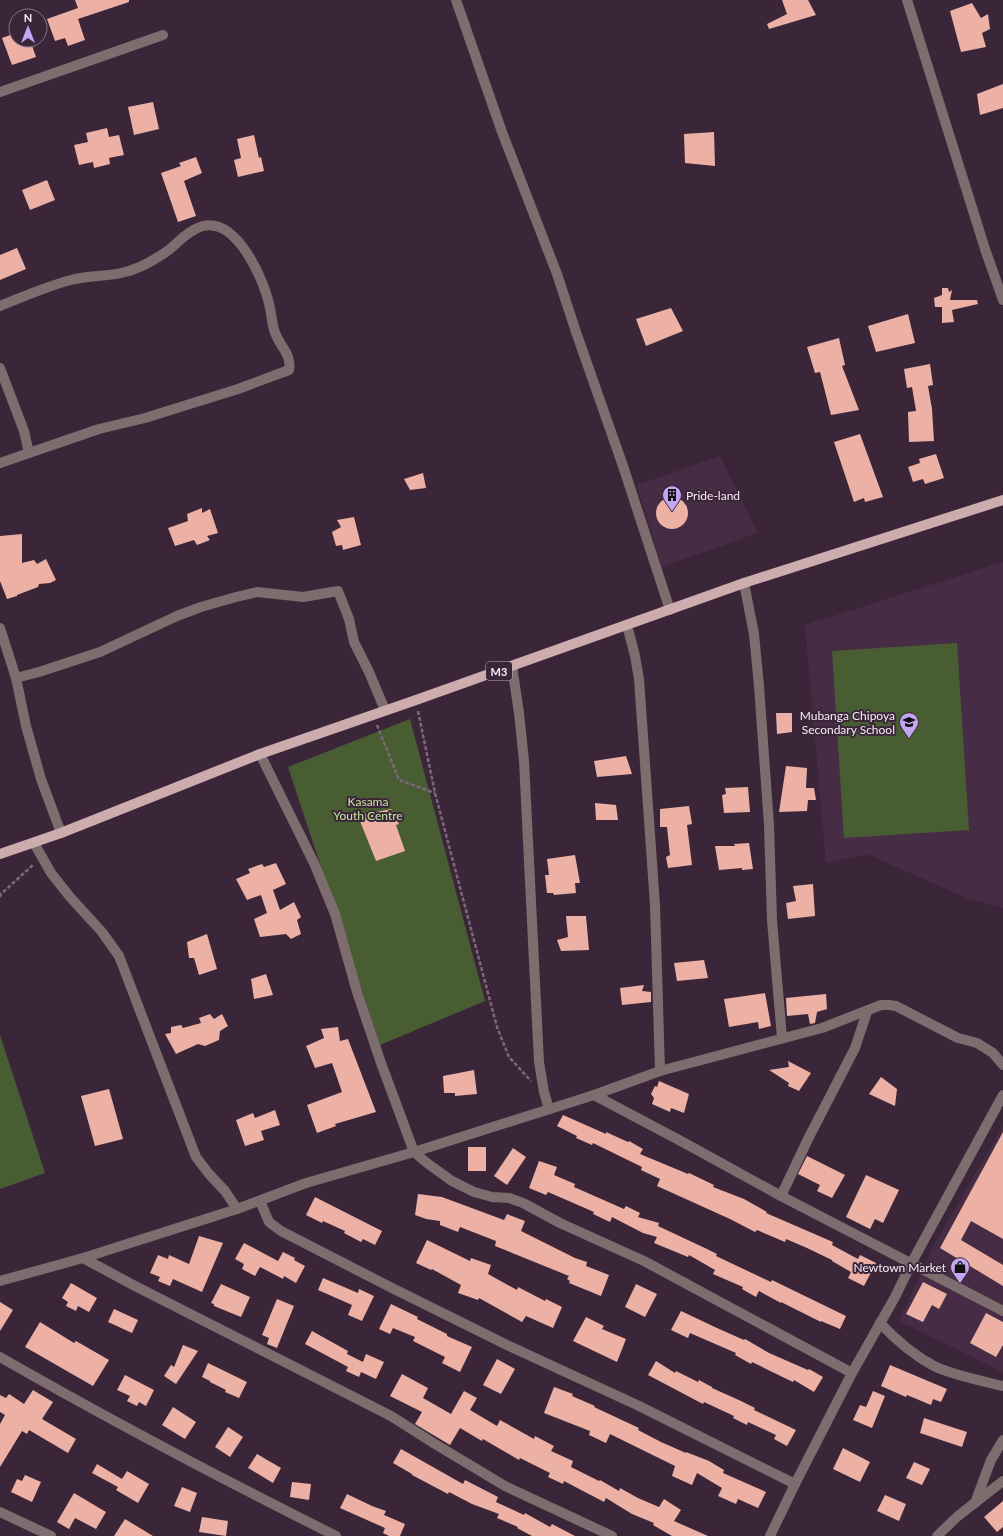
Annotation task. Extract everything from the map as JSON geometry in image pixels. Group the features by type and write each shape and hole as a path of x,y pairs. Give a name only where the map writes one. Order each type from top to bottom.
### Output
{"main road":[{"name":"M3","path":"0,854 61,833 260,754 744,583 1003,500"}],"street":[{"path":"456,0 502,132 557,274 623,466 670,610"},
{"path":"907,0 982,242 1003,300"},
{"path":"0,92 163,35"},
{"path":"0,306 71,280 126,272 165,252 187,235 203,226 217,227 232,235 246,251 262,280 269,302 275,334 287,354 290,365 289,370 238,389 146,418 99,429 0,463"},
{"path":"0,368 24,431 29,453"},
{"path":"744,583 754,634 759,686 769,825 772,920 782,1038"},
{"path":"16,678 100,652 177,616 201,607 236,597 257,592 303,597 338,591 349,619 354,642 386,710"},
{"path":"627,625 639,679 655,905 660,1071"},
{"path":"0,628 16,678 26,726 41,779 61,833"},
{"path":"512,666 524,761 539,1062 544,1092 549,1109"},
{"path":"260,754 314,862 335,914 357,992 414,1152 452,1181 474,1192 492,1197 509,1198 523,1203 560,1223 644,1261 852,1372"},
{"path":"34,842 51,874 70,898 102,932 119,956 196,1157 225,1191 237,1209"},
{"path":"0,1281 83,1258 237,1209 306,1183 414,1152 594,1095 660,1071 822,1028 867,1012 881,1005 896,1006 914,1017 958,1038 976,1043 993,1053 1003,1065"},
{"path":"781,1196 808,1139 855,1048 867,1012"},
{"path":"594,1095 781,1196 912,1262 1003,1311"},
{"path":"770,1536 852,1372 1003,1095"},
{"path":"260,1201 269,1222 281,1231 392,1288 637,1405 795,1484"},
{"path":"83,1258 142,1290 391,1416 505,1486 612,1536"},
{"path":"880,1323 910,1351 935,1366 971,1378 1003,1386"},
{"path":"0,1357 80,1403 205,1470 336,1536"},
{"path":"975,1503 990,1460 1003,1440"},
{"path":"937,1536 958,1516 1003,1481"},
{"path":"0,1512 51,1536"}],"path":[{"path":"416,700 435,793 497,1027 509,1057 532,1082"},
{"path":"372,715 399,780 435,793"},
{"path":"0,897 1,894 18,880 32,865 43,859"}],"shaded area":[{"path":"720,456 758,533 662,567 637,485"},
{"name":"Mubanga Chipoya Secondary School","path":"1003,562 1003,908 969,899 867,854 826,863 805,625"},
{"name":"Newtown Market","path":"1003,1126 1003,1372 899,1321 933,1247"}],"green space":[{"path":"957,643 969,830 844,838 832,651"},
{"name":"Kasama Youth Centre","path":"410,719 485,1001 380,1045 288,767"},
{"path":"0,1035 45,1173 0,1189"}],"building":[{"path":"75,0 129,0 129,2 78,19 85,40 68,46 65,38 55,41 48,19 78,8"},
{"path":"782,0 808,0 816,15 769,29 767,24 787,14"},
{"path":"972,3 981,18 988,14 990,29 982,33 986,47 961,52 950,11"},
{"path":"8,36 8,48 33,48 36,57 12,65 2,38"},
{"path":"1003,84 1003,108 980,115 977,94"},
{"path":"153,102 159,129 134,135 128,107"},
{"path":"107,128 109,137 119,135 124,155 109,158 110,164 94,168 93,162 79,165 74,145 88,142 86,133"},
{"path":"714,132 715,166 685,163 684,134"},
{"path":"254,135 259,158 261,157 264,171 238,177 234,160 241,158 237,139"},
{"path":"196,157 202,173 184,181 196,216 178,222 161,173 181,166 179,163"},
{"path":"47,180 55,200 30,210 22,190"},
{"path":"17,248 26,269 0,280 0,255"},
{"path":"942,288 948,288 949,292 952,290 950,300 977,300 978,304 952,310 954,322 942,323 942,307 935,307 934,298 942,295"},
{"path":"671,308 683,331 646,346 636,319"},
{"path":"908,314 915,343 876,352 868,326"},
{"path":"839,338 845,365 842,366 859,410 831,415 820,372 815,373 807,347"},
{"path":"930,364 933,385 928,386 932,409 934,441 909,442 908,412 916,411 912,387 907,388 904,369"},
{"path":"860,434 883,497 865,502 864,498 854,502 834,442"},
{"path":"936,454 944,478 925,484 923,479 913,482 908,467 920,463 919,459"},
{"path":"423,473 426,488 410,490 404,479"},
{"name":"Pride-land","path":"672,497 678,498 685,504 688,513 687,519 681,526 672,529 666,528 659,522 656,513 657,507 663,500"},
{"path":"202,508 202,513 210,509 218,533 207,536 210,540 197,545 194,540 175,546 168,528 188,521 187,514"},
{"path":"354,517 361,545 343,550 342,545 336,546 332,532 341,527 337,520"},
{"path":"22,534 22,563 34,560 37,564 46,559 56,580 50,583 39,584 38,587 7,599 0,581 0,536"},
{"path":"776,713 792,713 792,732 777,734"},
{"path":"626,756 632,774 597,777 594,761"},
{"path":"786,766 807,768 806,788 814,788 816,800 808,800 807,811 779,812"},
{"path":"748,787 750,812 724,813 722,795 726,794 725,788"},
{"path":"595,803 616,805 618,820 596,820"},
{"path":"689,806 692,824 687,825 692,865 668,868 666,857 670,855 667,827 660,827 660,809"},
{"path":"391,809 399,824 396,825 405,851 376,861 358,816"},
{"path":"749,843 753,869 742,870 742,868 719,870 715,846 735,846 734,844"},
{"path":"575,855 580,883 575,883 576,893 554,895 553,893 547,893 545,875 549,875 547,859"},
{"path":"276,863 286,884 273,890 280,910 294,902 301,917 297,920 301,934 291,939 286,934 260,937 254,919 267,913 261,895 247,900 236,879 250,873 248,869 262,864 264,867"},
{"path":"813,884 815,916 788,919 786,903 796,901 793,886"},
{"path":"566,916 586,916 589,950 561,951 557,940 568,937"},
{"path":"207,934 217,969 199,975 194,958 189,958 187,942"},
{"path":"704,960 708,978 677,981 674,963"},
{"path":"266,974 273,995 254,999 251,979"},
{"path":"644,985 642,991 651,992 651,1002 622,1005 620,988"},
{"path":"765,993 771,1026 759,1029 758,1022 729,1027 724,999"},
{"path":"826,994 827,1009 817,1012 815,1023 810,1024 808,1014 787,1016 786,998"},
{"path":"210,1014 214,1019 222,1014 228,1026 220,1031 219,1040 205,1046 198,1044 176,1054 165,1034 171,1033 171,1027 181,1025 183,1028 201,1023 199,1018"},
{"path":"338,1027 340,1041 348,1039 376,1112 335,1124 336,1126 317,1133 307,1105 342,1092 332,1063 315,1068 306,1046 324,1038 321,1029"},
{"path":"788,1061 811,1073 799,1091 788,1086 789,1083 769,1070 789,1067"},
{"path":"474,1070 477,1094 455,1096 455,1093 444,1093 443,1076"},
{"path":"881,1077 897,1089 895,1106 869,1094"},
{"path":"659,1081 689,1094 684,1113 671,1108 670,1112 652,1104 654,1098 651,1094 655,1086 657,1087"},
{"path":"109,1089 123,1139 95,1146 81,1096"},
{"path":"275,1110 280,1125 261,1131 264,1140 245,1146 236,1120 253,1113 255,1118"},
{"path":"563,1115 606,1134 606,1132 628,1142 629,1141 643,1149 640,1154 688,1174 689,1173 714,1185 713,1187 744,1199 767,1212 766,1213 833,1242 832,1245 858,1259 860,1255 876,1263 864,1286 848,1278 851,1272 832,1260 786,1239 785,1242 757,1230 755,1232 657,1186 660,1179 641,1170 642,1167 593,1143 592,1145 576,1138 577,1136 557,1126"},
{"path":"1003,1132 1003,1239 971,1221 961,1240 1003,1265 1003,1286 940,1248"},
{"path":"468,1147 486,1147 486,1171 468,1171"},
{"path":"513,1148 526,1157 507,1185 494,1176"},
{"path":"807,1156 845,1175 832,1198 817,1191 820,1185 798,1174"},
{"path":"539,1161 557,1167 554,1175 575,1184 574,1187 624,1209 626,1206 640,1213 638,1217 659,1223 658,1226 717,1254 716,1256 771,1282 772,1280 846,1316 840,1329 821,1322 759,1291 756,1297 742,1289 743,1287 713,1274 715,1270 689,1255 688,1257 654,1243 657,1237 643,1233 612,1217 610,1222 593,1214 594,1212 548,1192 546,1195 529,1188"},
{"path":"866,1175 899,1190 883,1223 875,1219 870,1229 846,1217"},
{"path":"418,1194 442,1197 504,1220 507,1214 525,1221 521,1231 575,1258 587,1262 586,1266 609,1275 601,1296 569,1283 570,1281 567,1279 569,1276 495,1246 496,1241 460,1227 458,1232 440,1225 440,1221 426,1219 415,1215"},
{"path":"315,1197 382,1231 375,1245 363,1239 361,1242 344,1233 345,1231 323,1221 322,1223 306,1215"},
{"path":"199,1236 223,1243 202,1292 173,1279 170,1286 158,1281 160,1277 150,1273 158,1255 168,1259 169,1255 189,1264"},
{"path":"427,1240 470,1261 471,1258 491,1265 488,1274 517,1290 518,1287 545,1301 546,1299 562,1307 553,1328 526,1316 522,1322 479,1298 478,1300 458,1293 461,1285 432,1269 431,1270 416,1263"},
{"path":"244,1243 278,1261 283,1252 295,1258 294,1260 305,1266 296,1283 284,1276 283,1279 260,1267 255,1276 242,1269 244,1264 235,1259"},
{"path":"323,1278 358,1293 359,1289 374,1296 362,1321 348,1315 352,1305 318,1290"},
{"path":"923,1282 947,1294 939,1309 932,1305 923,1322 906,1314"},
{"path":"71,1283 97,1298 89,1312 78,1306 76,1311 66,1306 68,1302 62,1298"},
{"path":"221,1284 250,1297 241,1317 214,1306 214,1304 211,1303"},
{"path":"636,1284 657,1294 645,1317 625,1307"},
{"path":"277,1299 294,1306 277,1348 267,1344 269,1338 262,1335"},
{"path":"0,1302 13,1310 0,1331"},
{"path":"391,1304 418,1317 417,1319 447,1334 447,1336 472,1347 460,1372 442,1363 445,1357 413,1341 415,1337 393,1328 390,1334 379,1329"},
{"path":"114,1309 138,1320 132,1333 108,1322"},
{"path":"681,1311 744,1340 745,1339 769,1353 808,1370 809,1369 823,1377 814,1392 794,1380 793,1382 752,1362 751,1364 735,1355 736,1353 690,1333 688,1338 671,1330"},
{"path":"986,1313 1003,1322 1003,1345 996,1357 970,1343"},
{"path":"586,1317 604,1326 602,1329 626,1339 617,1362 573,1341"},
{"path":"40,1322 74,1343 76,1341 109,1360 93,1386 25,1347"},
{"path":"312,1331 348,1351 347,1354 363,1362 366,1354 384,1362 376,1379 361,1372 359,1377 346,1371 348,1367 305,1344"},
{"path":"183,1345 198,1351 176,1384 164,1376 171,1365 174,1367"},
{"path":"497,1359 515,1369 501,1394 483,1385"},
{"path":"656,1361 675,1373 676,1371 698,1382 699,1380 712,1388 755,1408 754,1410 796,1430 787,1446 774,1439 776,1435 748,1422 747,1425 733,1418 734,1416 704,1402 703,1404 648,1375"},
{"path":"208,1363 247,1382 239,1398 225,1392 226,1390 202,1377"},
{"path":"890,1365 947,1389 941,1402 933,1399 931,1405 907,1395 906,1397 881,1386"},
{"path":"402,1374 428,1388 423,1398 451,1414 464,1391 477,1398 470,1410 497,1426 500,1420 534,1439 535,1436 554,1446 551,1451 573,1461 571,1467 599,1481 600,1480 619,1491 620,1488 659,1507 664,1499 681,1510 674,1521 708,1536 672,1536 653,1525 654,1523 632,1514 606,1498 604,1502 564,1481 563,1484 548,1477 550,1473 520,1458 519,1460 483,1439 482,1441 460,1428 450,1445 415,1424 422,1412 390,1396"},
{"path":"125,1375 154,1390 146,1406 139,1402 137,1406 127,1401 130,1396 117,1390"},
{"path":"554,1387 573,1394 572,1396 639,1428 638,1430 661,1442 709,1461 724,1470 723,1473 766,1492 758,1508 738,1499 736,1504 718,1496 722,1488 697,1473 692,1485 672,1476 675,1466 610,1434 606,1443 589,1435 590,1431 544,1413"},
{"path":"33,1390 53,1402 42,1419 76,1439 68,1453 29,1430 27,1434 22,1431 0,1467 0,1424 5,1415 0,1412 0,1395 6,1398 9,1394 24,1404"},
{"path":"873,1391 885,1396 872,1428 853,1420 860,1405 866,1407"},
{"path":"173,1407 196,1422 185,1439 162,1425"},
{"path":"924,1418 967,1432 962,1447 920,1433"},
{"path":"228,1427 243,1437 230,1457 215,1447"},
{"path":"843,1448 870,1462 860,1482 833,1469"},
{"path":"401,1449 463,1484 465,1480 498,1497 496,1502 524,1515 525,1513 550,1527 552,1524 575,1536 532,1536 517,1528 518,1527 497,1518 499,1514 472,1504 449,1492 448,1494 393,1463"},
{"path":"257,1454 281,1468 273,1483 248,1468"},
{"path":"914,1462 930,1469 922,1485 906,1478"},
{"path":"97,1464 122,1479 127,1471 149,1484 138,1503 116,1490 118,1487 92,1473"},
{"path":"25,1475 41,1482 32,1502 11,1492 17,1479 22,1481"},
{"path":"292,1482 311,1484 309,1500 290,1497"},
{"path":"182,1487 197,1493 190,1512 174,1506"},
{"path":"74,1493 106,1512 96,1529 75,1518 69,1529 57,1522"},
{"path":"347,1494 386,1511 384,1515 405,1524 400,1536 389,1536 383,1533 385,1528 340,1508"},
{"path":"885,1495 906,1504 899,1521 877,1511"},
{"path":"1003,1501 1003,1527 997,1532 984,1517"},
{"path":"202,1517 228,1521 226,1536 199,1532"},
{"path":"125,1519 153,1536 114,1536"}],"place":[{"name":"Pride-land","path":"672,512"},
{"name":"Mubanga Chipoya Secondary School","path":"909,739"},
{"name":"Newtown Market","path":"960,1284"}]}
